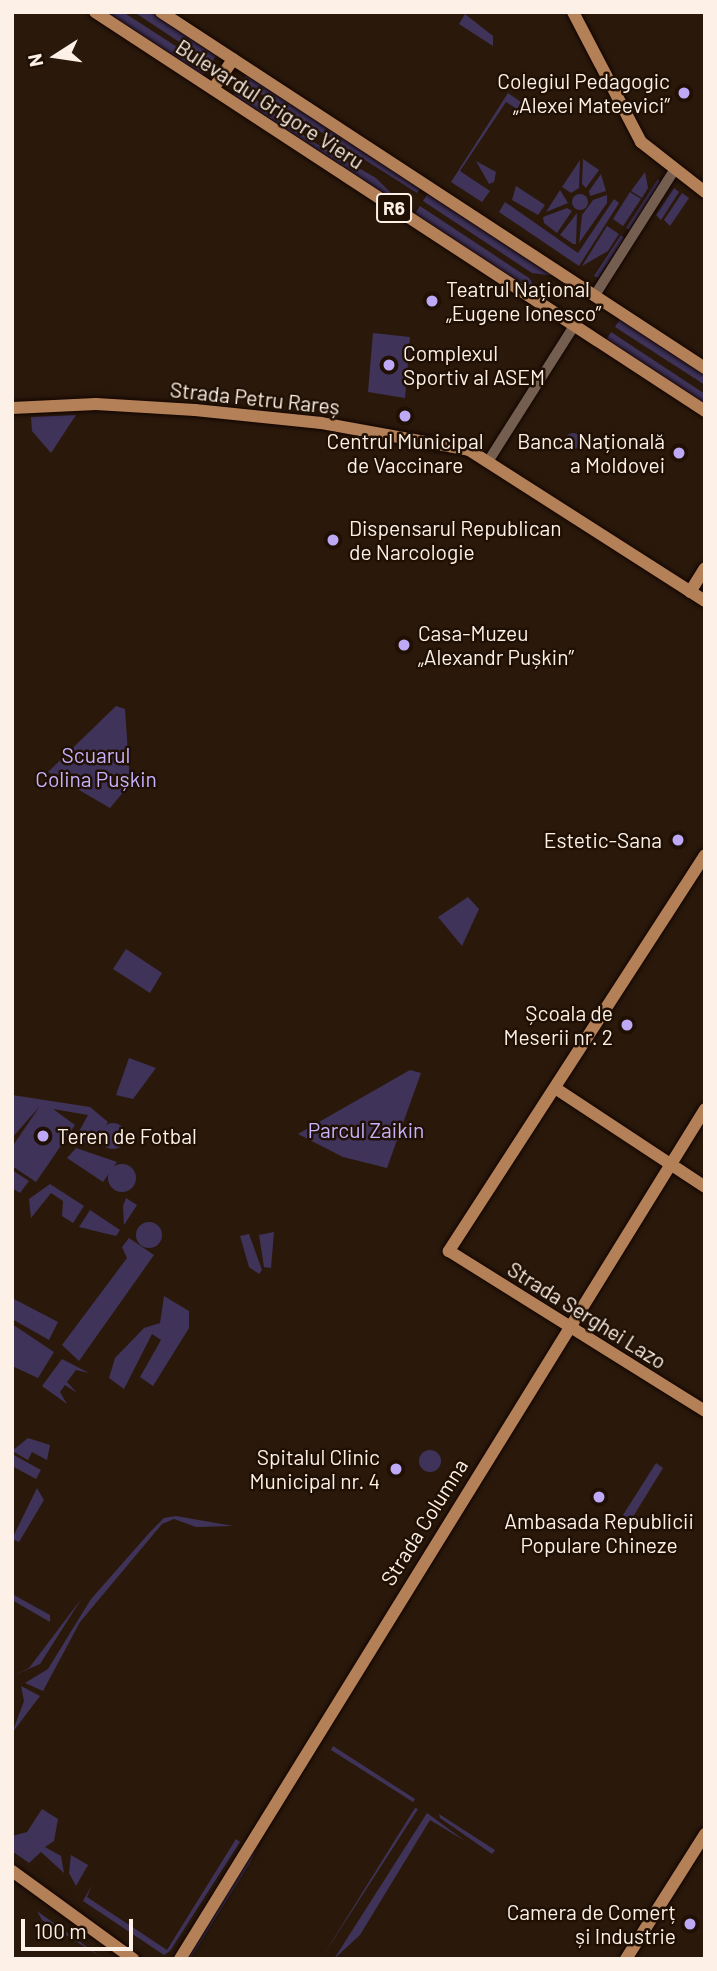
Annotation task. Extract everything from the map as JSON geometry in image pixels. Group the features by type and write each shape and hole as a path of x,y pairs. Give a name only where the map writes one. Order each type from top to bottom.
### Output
{"main road":[{"name":"Bulevardul Grigore Vieru","path":"95,12 705,411"},
{"name":"Bulevardul Grigore Vieru","path":"161,12 705,368"},
{"path":"573,12 638,138 673,172 705,192"},
{"path":"213,89 233,59"},
{"name":"Strada Petru Rareș","path":"12,408 117,404 321,423 457,447 489,460 705,601"},
{"path":"690,592 705,568"},
{"path":"705,855 555,1088 705,1187"},
{"name":"Strada Serghei Lazo","path":"555,1088 449,1251 705,1411"},
{"name":"Strada Columna","path":"180,1959 566,1325 705,1109"},
{"path":"626,1959 705,1834"},
{"path":"12,1871 133,1959"}],"street":[{"path":"594,295 673,172"},
{"path":"489,460 575,326"}],"green space":[{"path":"106,12 123,12 208,67 202,76"},
{"path":"134,12 152,12 217,54 211,63"},
{"path":"465,14 493,36 493,46 459,24"},
{"path":"247,74 421,188 417,193 242,82"},
{"path":"239,87 310,140 376,178 407,209 233,95"},
{"path":"508,93 521,102 517,109 506,102 460,171 490,191 482,202 451,182"},
{"path":"583,159 599,170 586,188 582,184"},
{"path":"580,160 579,188 571,193 562,187"},
{"path":"476,161 496,172 494,182 489,184"},
{"path":"645,172 648,188 642,198 631,191"},
{"path":"601,174 606,191 590,196 589,191"},
{"path":"658,179 660,182 629,230 626,228"},
{"path":"516,186 545,205 538,215 512,200"},
{"path":"674,188 679,192 661,220 656,215"},
{"path":"560,190 568,203 546,212"},
{"path":"630,192 641,199 623,226 613,219"},
{"path":"428,193 555,276 532,273 423,201"},
{"path":"682,193 689,198 670,226 664,220"},
{"path":"577,194 583,194 588,202 586,208 577,210 572,205 572,199"},
{"path":"607,195 607,203 579,243 582,215 593,200"},
{"path":"614,199 619,203 579,266 499,212 505,202 578,253"},
{"path":"420,206 529,278 541,297 415,214"},
{"path":"567,208 572,211 557,233 544,223 543,217"},
{"path":"577,213 576,244 573,244 560,235"},
{"path":"607,226 619,234 608,251 582,266"},
{"path":"621,235 624,238 598,278 594,276"},
{"path":"620,319 705,375 705,385 615,327"},
{"path":"611,332 705,394 705,404 606,340"},
{"name":"Complexul Sportiv al ASEM","path":"373,333 410,337 405,398 368,392"},
{"path":"76,415 51,453 32,431 31,417"},
{"path":"570,433 576,433 581,441 579,447 570,449 565,444 565,438"},
{"name":"Scuarul Colina Pușkin","path":"116,706 125,709 130,784 110,808 48,772"},
{"path":"468,897 479,909 462,946 438,917"},
{"path":"126,949 162,973 150,993 113,969"},
{"path":"129,1058 156,1068 133,1099 116,1095"},
{"name":"Parcul Zaikin","path":"410,1070 421,1073 387,1168 343,1157 298,1134"},
{"name":"Teren de Fotbal","path":"12,1095 90,1107 108,1122 92,1147 76,1137 88,1115 53,1109 75,1125 36,1182 12,1166 12,1147 40,1106 12,1138"},
{"name":"Teren de Fotbal","path":"113,1123 122,1127 126,1136 122,1145 113,1149 104,1145 100,1136 104,1127"},
{"path":"76,1148 117,1162 103,1182 67,1158"},
{"path":"122,1164 132,1168 136,1178 132,1188 122,1192 112,1188 108,1178 112,1168"},
{"path":"12,1170 29,1181 20,1193 12,1188"},
{"path":"50,1184 84,1206 73,1223 62,1216 63,1201 51,1193 31,1218 29,1199"},
{"path":"126,1198 137,1205 124,1225 123,1206"},
{"path":"90,1210 120,1230 116,1236 79,1227"},
{"path":"149,1222 158,1226 162,1235 158,1244 149,1248 140,1244 136,1235 140,1226"},
{"path":"274,1232 271,1268 264,1267 259,1235"},
{"path":"249,1234 262,1270 259,1274 249,1267 240,1236"},
{"path":"129,1238 154,1255 79,1361 62,1345 127,1258 122,1247"},
{"path":"164,1296 189,1311 189,1328 153,1386 140,1377 161,1340 152,1334 124,1389 109,1378 115,1358 144,1328 160,1323"},
{"path":"12,1298 58,1322 49,1340 12,1319"},
{"path":"12,1324 54,1352 38,1378 12,1366"},
{"path":"62,1359 89,1373 76,1370 67,1382 77,1393 65,1385 60,1392 67,1404 42,1386"},
{"path":"28,1438 50,1445 47,1460 32,1452 28,1460 12,1451"},
{"path":"430,1450 440,1457 441,1461 434,1471 430,1472 420,1465 419,1461 426,1451"},
{"path":"12,1454 41,1470 36,1479 12,1466"},
{"path":"656,1463 663,1468 631,1520 623,1515"},
{"path":"37,1488 44,1500 19,1542 12,1539"},
{"path":"176,1516 233,1526 196,1527 174,1519 162,1524 80,1622 43,1691 25,1683 48,1669 91,1599 151,1531 164,1518"},
{"path":"12,1594 50,1615 50,1622 12,1600"},
{"path":"82,1598 40,1664 12,1676 29,1668"},
{"path":"21,1686 40,1696 12,1733 24,1701"},
{"path":"333,1746 415,1799 413,1802 331,1750"},
{"path":"415,1808 418,1809 321,1959"},
{"path":"42,1809 58,1819 54,1841 45,1847 61,1856 64,1873 41,1852 29,1863 12,1851 12,1836 27,1832"},
{"path":"427,1813 465,1841 430,1820 360,1935 334,1959"},
{"path":"439,1814 495,1850 492,1854 440,1818"},
{"path":"236,1839 240,1842 170,1951 164,1955 83,1901 92,1885 87,1897 167,1950"},
{"path":"259,1843 250,1863 190,1959 187,1957"},
{"path":"71,1855 88,1865 76,1886 69,1873"},
{"path":"37,1911 101,1957 42,1920"}],"place":[{"name":"Colegiul Pedagogic „Alexei Mateevici”","path":"684,93"},
{"name":"Teatrul Național „Eugene Ionesco”","path":"432,301"},
{"name":"Complexul Sportiv al ASEM","path":"389,365"},
{"name":"Centrul Municipal de Vaccinare","path":"405,416"},
{"name":"Banca Națională a Moldovei","path":"679,453"},
{"name":"Dispensarul Republican de Narcologie","path":"333,540"},
{"name":"Casa-Muzeu „Alexandr Pușkin”","path":"404,645"},
{"name":"Estetic-Sana","path":"678,840"},
{"name":"Școala de Meserii nr. 2","path":"627,1025"},
{"name":"Teren de Fotbal","path":"43,1136"},
{"name":"Spitalul Clinic Municipal nr. 4","path":"396,1469"},
{"name":"Ambasada Republicii Populare Chineze","path":"599,1497"},
{"name":"Camera de Comerț și Industrie","path":"690,1924"}]}
